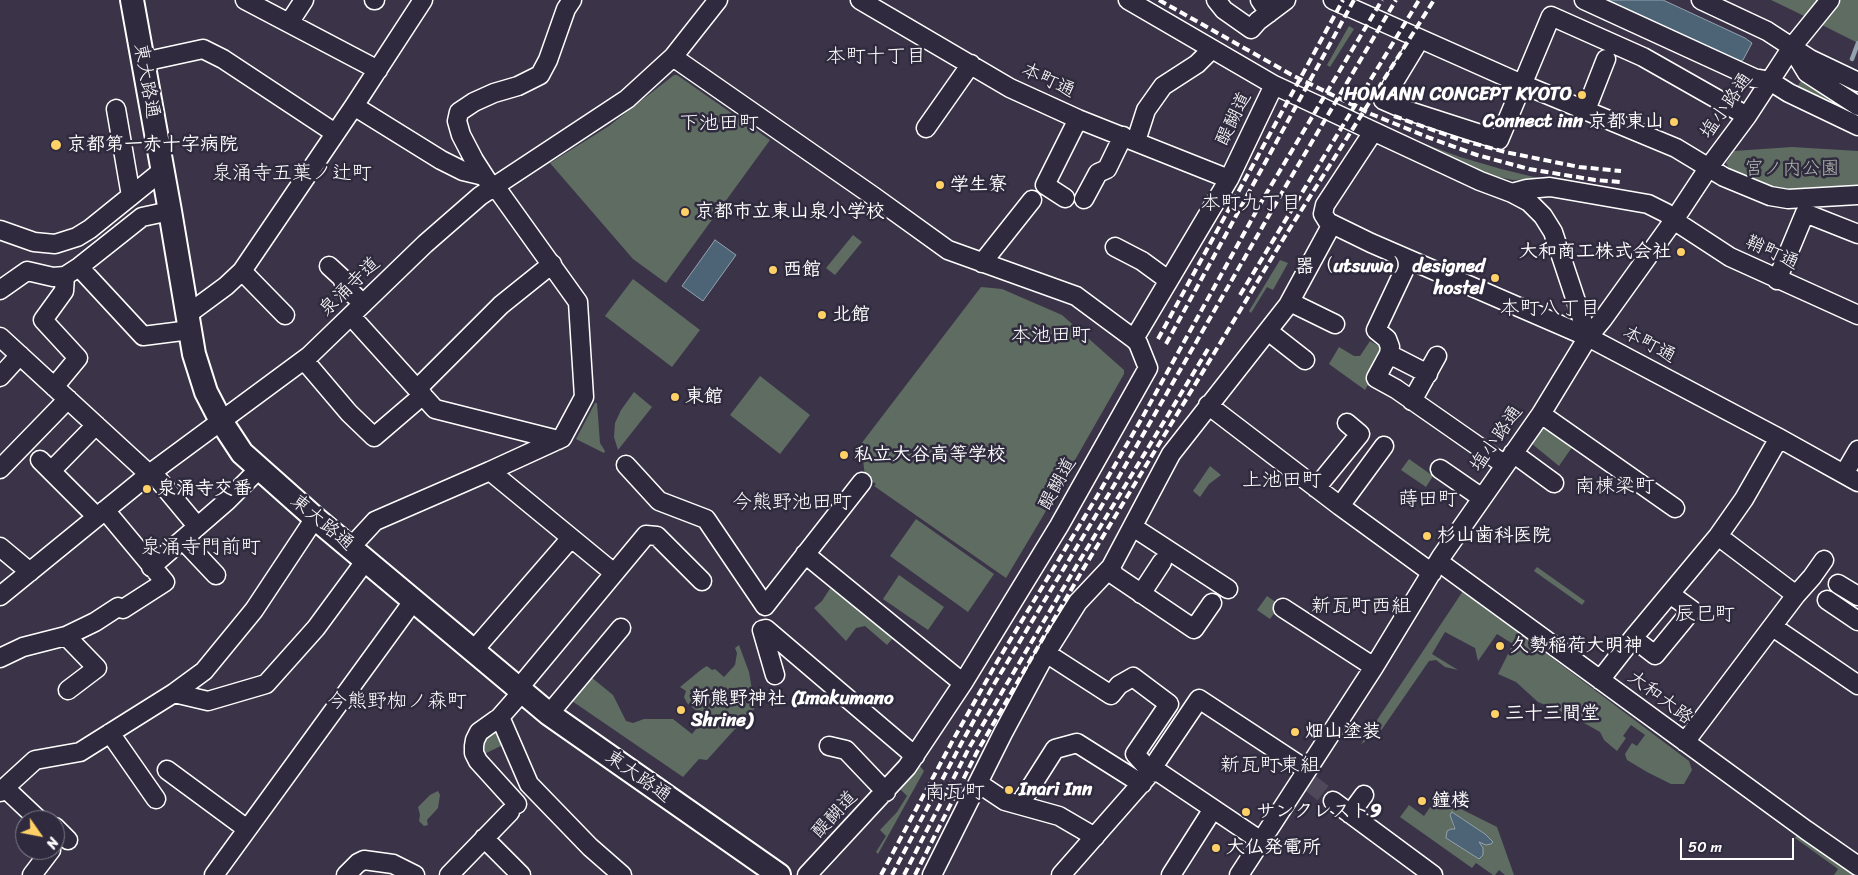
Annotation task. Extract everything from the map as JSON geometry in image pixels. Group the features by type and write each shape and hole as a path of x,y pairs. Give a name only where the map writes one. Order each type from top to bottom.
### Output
{"main road":[{"name":"東大路通","path":"132,0 194,354 206,392 221,421 242,453 315,518 549,714 779,875"}],"street":[{"path":"245,0 378,70"},
{"path":"289,23 304,0"},
{"path":"80,267 142,336 189,322 242,271 336,133 423,0"},
{"path":"174,693 208,701 266,684 316,628 358,554 374,520 564,436 584,397 578,302 552,264 490,184 461,135 457,122 459,112 474,102 518,86 540,75 548,60 566,9 572,0"},
{"name":"泉涌寺道","path":"0,596 150,473 221,421 310,360 357,310 425,244 480,196 490,184 627,99 673,57 718,0"},
{"name":"本町通","path":"860,0 1010,88 1078,119 1229,178"},
{"path":"1128,0 1274,85 1480,181 1512,193 1534,206 1553,232 1588,338"},
{"path":"1216,0 1224,10 1251,29 1264,6 1286,0"},
{"path":"1332,0 1522,84 1676,148 1724,177 1779,199 1858,195"},
{"path":"1584,0 1754,78 1770,81 1789,93 1858,126"},
{"path":"1701,0 1767,31 1797,41 1810,59 1858,82"},
{"name":"塩小路通","path":"1239,875 1306,776 1435,568 1541,414 1588,338 1604,319 1674,220 1797,41 1830,0"},
{"path":"1423,41 1384,100 1406,110 1499,140 1551,16 1643,57 1747,116"},
{"path":"1797,41 1808,72 1858,106"},
{"path":"143,62 203,49 223,59 336,133"},
{"path":"1084,199 1098,173 1108,169 1164,86 1197,64 1212,49"},
{"path":"673,57 948,250 1076,296 1134,340"},
{"path":"1586,110 1606,59"},
{"path":"926,128 971,64"},
{"name":"醍醐道","path":"807,875 886,792 914,756 963,683 1059,526 1148,368 1138,343 1134,340 1229,178 1274,85"},
{"path":"354,106 440,160 490,184"},
{"path":"116,109 131,196"},
{"path":"1065,198 1045,185 1078,119"},
{"path":"932,875 1003,733 1046,653 1078,602 1112,567 1171,454 1290,302 1332,224 1324,218 1324,205 1373,132"},
{"path":"0,230 34,242 55,244 77,237 90,229 163,170"},
{"name":"鞘町通","path":"1512,193 1535,188 1560,189 1648,204 1730,257 1777,280 1858,315"},
{"path":"982,263 1032,200"},
{"path":"0,290 27,271 53,277 64,276 80,267 142,217 170,211"},
{"path":"1777,280 1805,213 1858,234"},
{"name":"本町通","path":"1332,224 1409,260 1588,338 1780,438 1851,478"},
{"path":"1115,247 1142,261 1168,280"},
{"path":"1409,260 1376,330 1390,342 1389,354 1376,378 1510,459 1554,483"},
{"path":"310,360 349,413 374,437 420,392 501,305 552,264"},
{"path":"329,266 342,278 357,310 435,409 558,440"},
{"path":"242,271 285,315"},
{"path":"54,386 78,358 43,320 64,291 64,276"},
{"path":"1290,302 1335,324"},
{"path":"1268,331 1305,360"},
{"path":"0,337 150,473 197,526"},
{"path":"1389,354 1428,374"},
{"path":"0,377 20,355"},
{"path":"1412,401 1437,356"},
{"path":"0,469 68,399"},
{"name":"大和大路","path":"1208,405 1340,506 1600,680 1858,866"},
{"path":"1541,414 1675,508"},
{"path":"1316,488 1360,434 1347,423"},
{"path":"0,658 23,647 66,636 96,622 118,607 124,609 165,582 101,514 46,466 96,425"},
{"path":"1600,680 1718,536 1744,499 1780,438"},
{"path":"1340,506 1384,446"},
{"path":"1851,478 1858,450"},
{"path":"626,465 659,501 706,519 765,606 862,482"},
{"path":"151,567 227,502 260,469"},
{"path":"490,470 614,573"},
{"path":"1440,470 1482,498"},
{"path":"27,810 2,790 35,760 80,752 174,693 204,671 254,610 315,518"},
{"path":"1133,527 1228,590"},
{"path":"449,875 514,808 480,764 474,753 474,743 478,735 500,717 646,535 657,536 702,581"},
{"path":"1718,536 1796,595"},
{"path":"473,651 571,538"},
{"path":"184,540 216,575"},
{"path":"0,547 30,572"},
{"path":"805,554 963,683"},
{"path":"1685,742 1824,560"},
{"path":"1141,594 1162,562"},
{"path":"1112,567 1114,575 1194,629 1212,603"},
{"path":"1838,584 1858,596"},
{"path":"1633,638 1655,655 1692,610 1670,594"},
{"path":"214,875 414,600"},
{"path":"1827,600 1856,614"},
{"path":"1283,608 1374,667"},
{"path":"1773,627 1858,685"},
{"path":"549,714 621,628"},
{"path":"774,675 762,630 766,629 914,756"},
{"path":"66,636 97,668 68,690"},
{"path":"1046,653 1111,696 1119,685 1133,677 1169,704 1135,754 1149,775"},
{"path":"1061,875 1149,775 1199,699 1306,776"},
{"path":"500,717 529,784 590,847 622,875"},
{"path":"110,733 156,799"},
{"path":"1020,804 1055,749 1077,743 1149,775 1213,809 1261,841"},
{"path":"829,746 846,750 886,792"},
{"path":"167,770 247,829"},
{"path":"978,783 1005,801 1059,816 1095,837"},
{"path":"1350,814 1364,795"},
{"path":"1333,801 1433,875"},
{"path":"1171,875 1213,809"},
{"path":"484,838 521,875"},
{"path":"32,875 44,860"},
{"path":"346,875 358,862 368,860 393,864 415,875"}],"green space":[{"path":"1771,0 1858,0 1858,43 1794,11"},
{"path":"1349,26 1354,29 1330,67 1327,65"},
{"name":"京都市立東山泉小学校","path":"674,75 677,75 770,140 666,283 633,259 550,163 609,126"},
{"path":"1803,78 1858,114 1858,120 1795,90"},
{"path":"1380,127 1460,157 1538,178 1513,180 1485,174"},
{"name":"宮ノ内公園","path":"1792,147 1858,151 1858,188 1779,191 1729,168 1726,163 1734,151"},
{"path":"853,235 862,242 835,275 826,268"},
{"path":"1280,260 1288,263 1273,290 1267,287 1251,313 1249,311"},
{"path":"633,279 700,330 672,367 605,316"},
{"path":"981,287 1002,289 1062,315 1124,370 1124,374 1006,578 874,486 876,484 865,476 861,444"},
{"path":"1370,341 1387,351 1365,390 1329,364 1339,347 1354,356 1360,356"},
{"path":"760,376 810,415 780,454 730,415"},
{"path":"634,392 652,407 618,450 614,437 615,423 621,410"},
{"path":"595,403 597,403 600,443 605,451 604,453 576,439"},
{"path":"1545,423 1575,443 1559,466 1531,443"},
{"path":"1409,459 1433,476 1426,487 1401,470"},
{"path":"1210,466 1221,475 1209,484 1200,497 1193,491"},
{"path":"916,519 994,574 968,612 890,556"},
{"path":"1537,567 1585,601 1582,605 1534,571"},
{"path":"899,575 944,607 928,630 883,599"},
{"path":"831,587 893,638 887,645 865,626 856,628 846,641 814,608 822,601"},
{"path":"1463,591 1689,761 1692,770 1684,784 1671,784 1627,760 1625,754 1632,743 1637,746 1645,735 1631,725 1623,736 1626,738 1617,751 1604,740 1600,732 1570,715 1538,702 1516,682 1498,674 1513,644 1497,634 1478,661 1475,648 1445,632 1432,654 1458,670 1445,667 1436,660 1429,661 1380,732 1361,744"},
{"path":"1267,596 1277,603 1273,609 1276,611 1270,619 1257,610"},
{"path":"739,645 749,672 755,708 707,760 699,759 683,777 572,701 572,698 586,678 591,677 613,695 626,721 633,723 644,719 673,719 692,734 705,718 687,703 684,697 686,691 680,687 707,666 712,670 715,669 724,677 735,665 737,653 735,648"},
{"path":"497,722 505,744 480,756 479,741"},
{"path":"919,765 924,771 878,854 876,852 886,836 880,830 897,812 907,796 899,788"},
{"path":"438,791 440,795 438,808 427,820 428,825 424,826 419,821 418,807 430,795"},
{"path":"1435,800 1440,804 1443,800 1497,827 1514,875 1505,875 1499,870 1493,875 1476,863 1472,868 1400,817 1409,805 1424,816","holes":["1462,818 1486,845 1479,842 1480,845 1454,830 1452,819"]},
{"path":"1798,832 1857,875 1834,875 1838,869 1795,838"}],"water":[{"path":"1598,0 1663,0 1752,43 1743,60 1736,62"},
{"path":"715,240 736,255 703,301 682,286"},
{"path":"1452,812 1485,834 1493,842 1486,845 1479,842 1483,848 1483,855 1479,859 1446,838 1447,831 1455,829 1450,815"}],"waterway":[{"path":"1852,59 1858,43"}],"tunnel":[{"path":"1309,782 1333,801"}],"railway":[{"path":"1159,0 1292,75 1371,114 1430,138 1477,155 1529,169 1595,180 1620,182"},
{"path":"1158,339 1343,0"},
{"path":"1166,344 1354,0"},
{"path":"881,875 997,662 1096,498 1263,199 1382,0"},
{"path":"892,875 993,686 1113,487 1287,184 1396,0"},
{"path":"1240,295 1419,0"},
{"path":"915,875 977,752 1082,571 1287,233 1434,0"},
{"path":"1394,116 1458,139 1505,152 1579,167 1621,171"},
{"path":"904,875 969,748 1208,349"}],"place":[{"name":"HOMANN CONCEPT KYOTO","path":"1582,95"},
{"name":"Connect inn 京都東山","path":"1674,122"},
{"name":"京都第一赤十字病院","path":"56,145"},
{"name":"学生寮","path":"940,185"},
{"name":"京都市立東山泉小学校","path":"685,212"},
{"name":"大和商工株式会社","path":"1681,252"},
{"name":"西館","path":"773,270"},
{"name":"器（utsuwa）designed hostel","path":"1495,278"},
{"name":"北館","path":"822,315"},
{"name":"東館","path":"675,397"},
{"name":"私立大谷高等学校","path":"844,455"},
{"name":"泉涌寺交番","path":"147,489"},
{"name":"杉山歯科医院","path":"1427,536"},
{"name":"久勢稲荷大明神","path":"1500,646"},
{"name":"新熊野神社 (Imakumano Shrine)","path":"681,710"},
{"name":"三十三間堂","path":"1495,714"},
{"name":"畑山塗装","path":"1295,732"},
{"name":"Inari Inn","path":"1009,790"},
{"name":"鐘楼","path":"1422,801"},
{"name":"サンクレスト9","path":"1246,812"},
{"name":"大仏発電所","path":"1216,848"}],"district":[{"name":"本町十丁目","path":"876,57"},
{"name":"下池田町","path":"719,124"},
{"name":"泉涌寺五葉ノ辻町","path":"292,174"},
{"name":"本町九丁目","path":"1251,204"},
{"name":"本町八丁目","path":"1550,309"},
{"name":"本池田町","path":"1051,336"},
{"name":"上池田町","path":"1282,481"},
{"name":"南棟梁町","path":"1615,487"},
{"name":"蒔田町","path":"1428,500"},
{"name":"今熊野池田町","path":"792,503"},
{"name":"泉涌寺門前町","path":"201,548"},
{"name":"新瓦町西組","path":"1361,607"},
{"name":"辰巳町","path":"1705,615"},
{"name":"今熊野椥ノ森町","path":"397,702"},
{"name":"新瓦町東組","path":"1270,766"},
{"name":"南瓦町","path":"955,793"}]}
